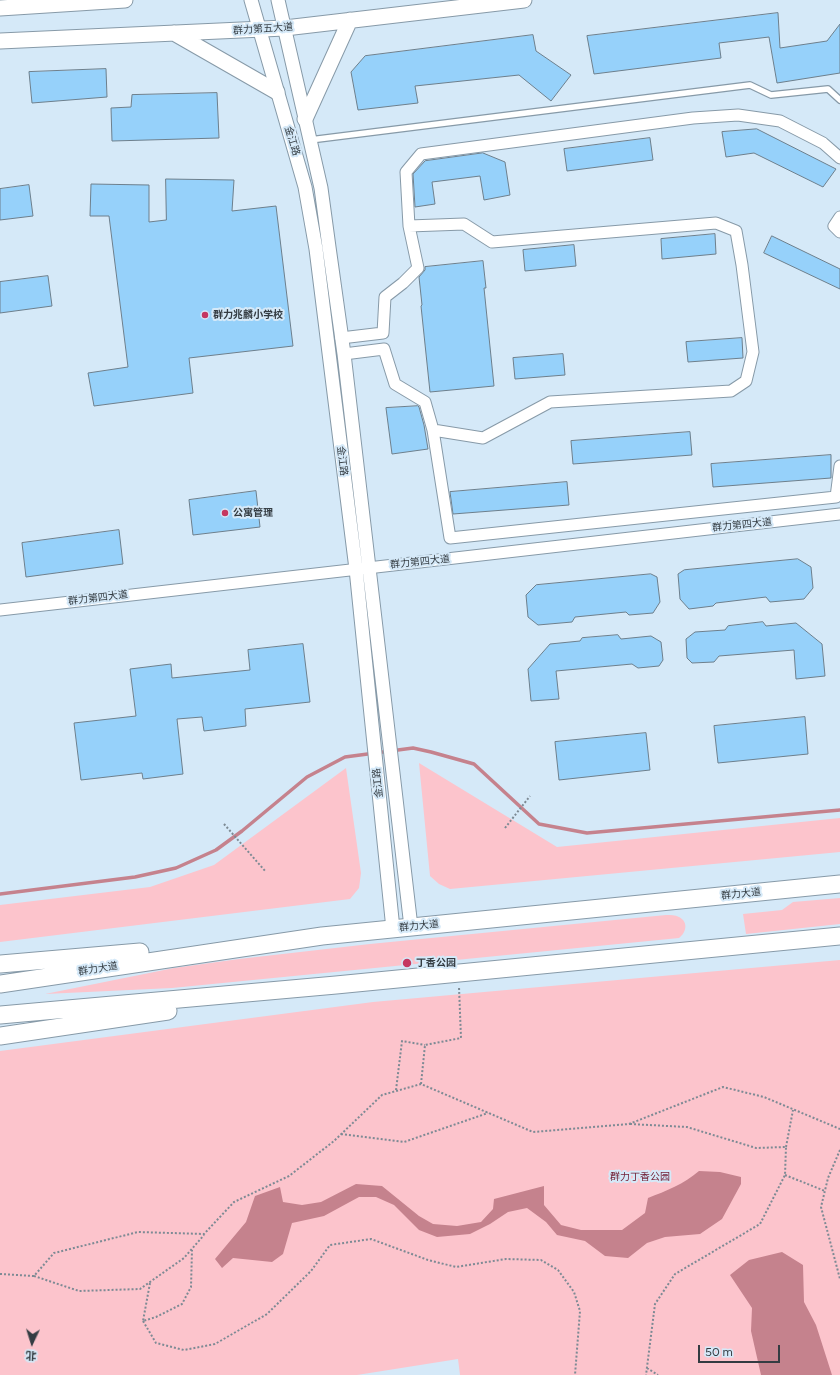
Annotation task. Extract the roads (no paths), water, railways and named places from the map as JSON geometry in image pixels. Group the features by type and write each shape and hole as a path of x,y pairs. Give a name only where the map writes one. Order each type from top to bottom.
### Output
{"main road":[{"path":"0,8 125,0"},
{"name":"群力第五大道","path":"0,41 286,28 524,0"},
{"path":"305,119 350,20"},
{"path":"174,33 277,92"},
{"name":"群力大道","path":"0,984 322,936 840,884"},
{"path":"0,964 322,936"},
{"path":"0,1015 336,985 840,936"},
{"path":"0,1036 336,985"}],"street":[{"name":"金江路","path":"251,0 305,187 316,249 385,718 411,927"},
{"name":"金江路","path":"278,0 286,28 321,188 344,354 362,568 371,720 393,929"},
{"path":"341,338 383,333 385,297 403,283 418,268 409,226 406,172 421,154 693,118 738,115 780,121 823,143 840,158"},
{"path":"840,217 834,226 840,232"},
{"path":"409,226 464,224 492,242 716,223 736,231 747,300 753,352 746,381 732,391 550,402 483,438 433,430"},
{"path":"344,354 384,349 395,384 425,402 433,430 450,538 836,497 840,466"},
{"name":"群力第四大道","path":"0,610 840,514"}],"lane":[{"path":"310,140 750,86 771,95 828,90 840,100"}],"waterway":[{"path":"0,894 135,877 176,868 216,850 242,831 307,777 345,757 413,748 474,764 539,824 587,833 840,810"}],"place":[{"name":"群力兆麟小学校","path":"205,315"},
{"name":"公寓管理","path":"225,513"},
{"name":"丁香公园","path":"407,963"}],"park label":[{"name":"群力丁香公园","path":"640,1177"}]}
